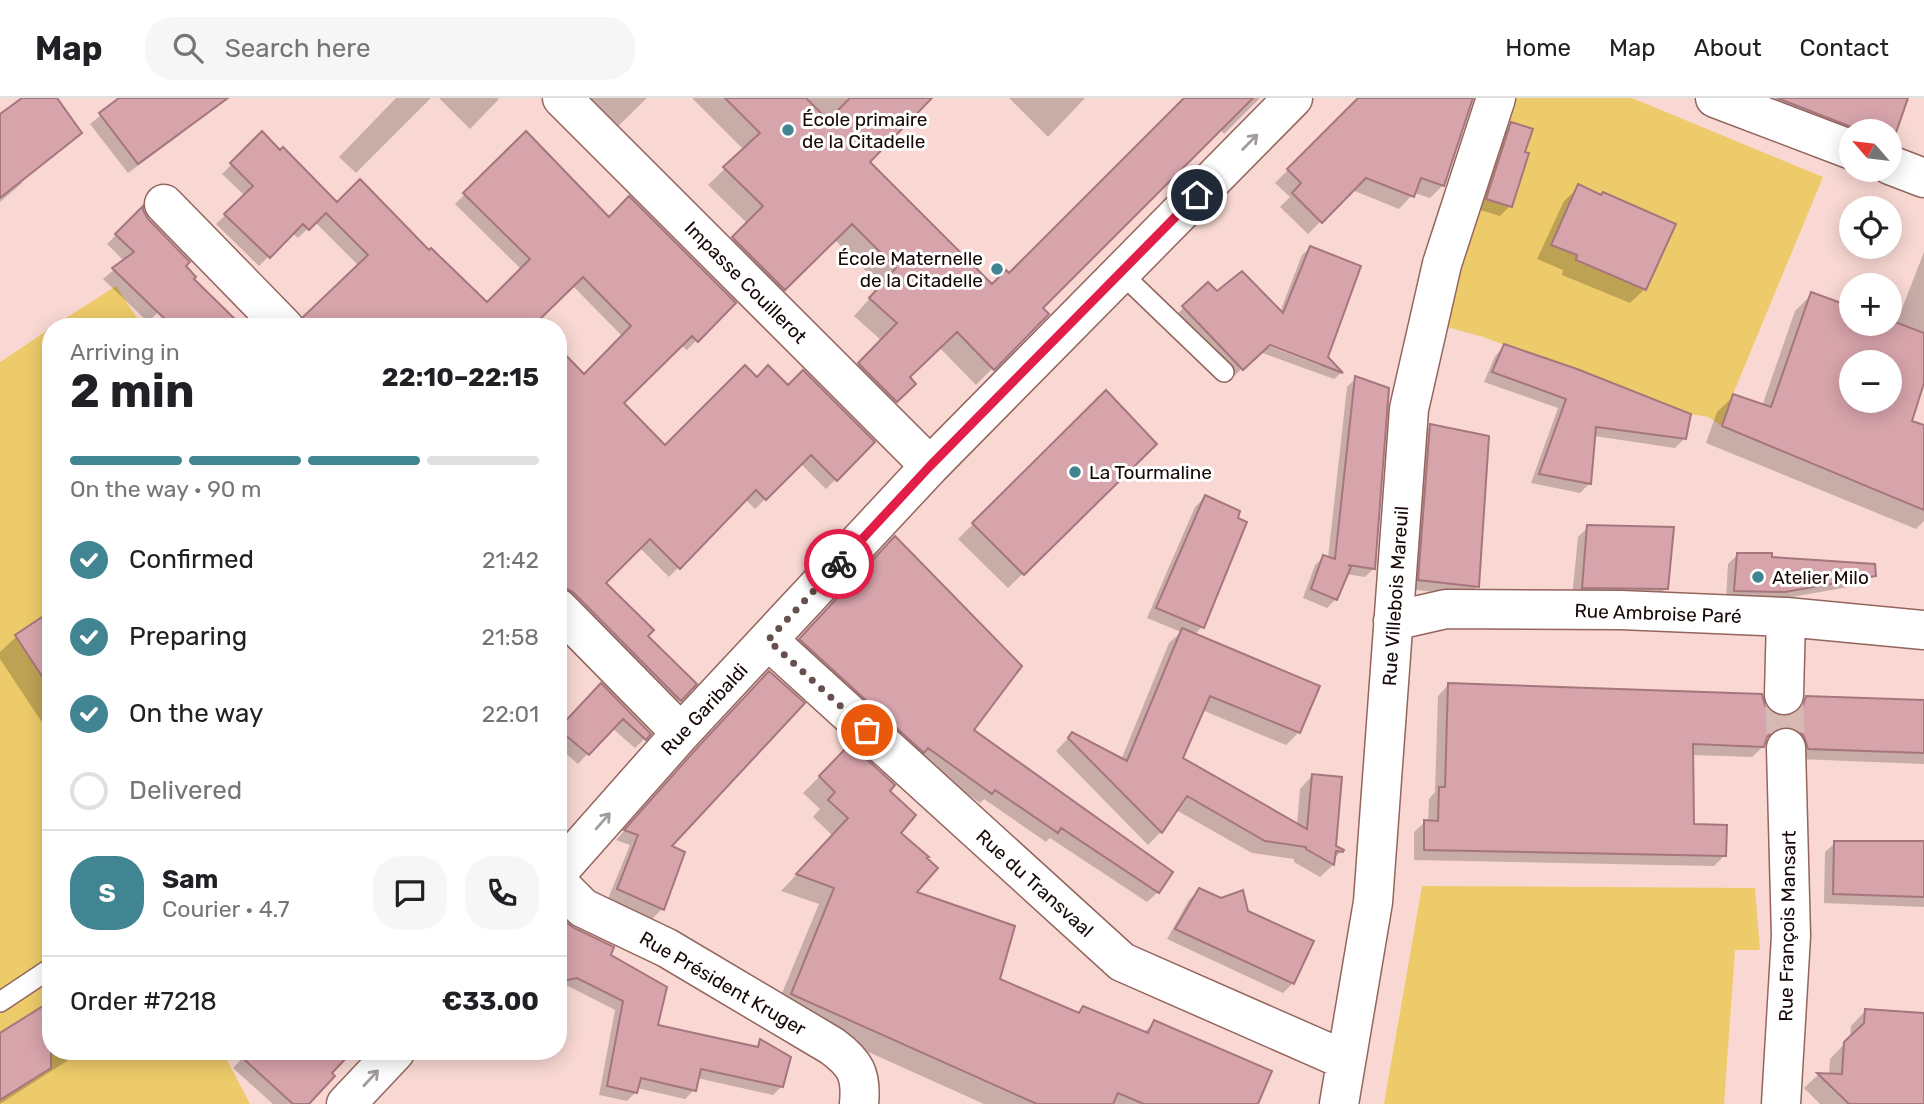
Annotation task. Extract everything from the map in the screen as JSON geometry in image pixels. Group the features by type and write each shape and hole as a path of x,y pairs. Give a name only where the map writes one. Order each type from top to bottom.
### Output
{"street":[{"name":"Impasse Couillerot","path":"562,98 930,466"},
{"name":"Rue Garibaldi","path":"567,862 681,733 930,466 1293,98"},
{"name":"Rue Villebois Mareuil","path":"1339,1104 1373,902 1409,409 1442,264 1496,98"},
{"path":"1715,98 1839,145"},
{"path":"1902,170 1924,178"},
{"path":"164,205 275,318"},
{"name":"Rue Ambroise Paré","path":"1393,621 1446,609 1621,610 1786,617 1924,630"},
{"path":"567,617 681,733"},
{"path":"1784,695 1786,617"},
{"name":"Rue du Transvaal","path":"768,640 1122,962 1345,1060"},
{"name":"Rue François Mansart","path":"1781,1104 1791,936 1786,748"},
{"name":"Rue Président Kruger","path":"567,892 583,908 667,948 832,1046 848,1058 855,1068 859,1079 859,1104"},
{"path":"346,1104 387,1060"}],"lane":[{"path":"1121,272 1224,372"},
{"path":"0,1002 42,974"}],"shaded area":[{"path":"1507,98 1632,98 1823,177 1722,426 1708,417 1691,414 1483,337 1440,325"},
{"path":"116,286 137,318 66,318"},
{"path":"42,334 42,1060 227,1060 250,1104 0,1104 0,362"},
{"path":"1422,886 1755,888 1760,950 1735,950 1724,1104 1384,1104"}],"building":[{"path":"22,98 57,98 82,133 0,198 0,114"},
{"path":"119,98 228,98 138,164 99,113"},
{"path":"725,98 806,98 828,120 850,98 932,98 870,162 992,284 1006,270 1009,273 1184,98 1253,98 1043,308 1049,314 994,370 957,332 910,377 916,384 897,402 858,363 897,323 869,298 896,268 852,224 785,290 732,237 763,206 723,167 760,133"},
{"path":"1358,98 1473,98 1444,186 1421,178 1414,197 1366,178 1322,223 1292,193 1301,183 1287,169"},
{"path":"1777,98 1908,98 1901,119 1839,119 1839,122"},
{"path":"1511,122 1533,129 1525,152 1529,153 1512,207 1486,199"},
{"path":"262,131 280,150 283,147 337,202 360,179 429,250 431,248 487,302 530,259 463,193 526,131 609,217 629,196 736,303 698,342 692,336 624,403 665,445 745,365 757,377 768,365 788,385 803,370 875,442 837,481 811,455 766,500 756,490 680,569 650,539 606,583 654,630 648,636 697,684 681,701 567,589 567,356 584,374 631,326 583,277 541,318 303,318 368,255 326,213 309,230 303,224 270,258 224,214 253,186 230,163"},
{"path":"1578,184 1676,224 1646,290 1576,260 1577,255 1551,245"},
{"path":"143,206 148,219 190,262 186,266 196,277 194,279 234,318 164,318 112,268 134,252 115,234"},
{"path":"1310,246 1361,266 1328,357 1343,373 1270,345 1243,370 1182,306 1208,282 1217,291 1242,271 1283,313"},
{"path":"1811,292 1839,302 1839,336 1902,336 1902,325 1924,333 1924,383 1912,421 1924,425 1924,510 1722,426 1733,394 1771,407"},
{"path":"1504,344 1577,369 1691,414 1686,439 1596,427 1591,484 1539,474 1566,399 1492,372"},
{"path":"1355,376 1389,388 1375,569 1348,565 1351,567 1337,600 1311,589 1323,555 1335,559"},
{"name":"La Tourmaline","path":"1106,390 1157,444 1024,575 972,523"},
{"path":"1430,424 1489,436 1479,587 1418,580"},
{"path":"1205,495 1240,511 1238,518 1247,522 1204,628 1156,608"},
{"path":"1587,525 1674,527 1668,589 1582,588"},
{"path":"895,536 1022,666 974,730 1173,872 1159,893 1061,828 1058,833 995,790 992,794 928,748 924,753 799,639"},
{"path":"1737,553 1772,553 1772,557 1875,564 1876,576 1785,592 1734,591"},
{"path":"42,617 42,676 15,635"},
{"path":"1182,628 1320,686 1300,733 1210,696 1183,758 1307,829 1312,774 1342,777 1336,846 1344,850 1336,851 1334,865 1306,847 1265,841 1187,796 1162,833 1068,738 1072,732 1127,761"},
{"path":"769,671 805,703 672,846 685,852 664,910 617,889 638,835 624,830"},
{"path":"601,683 651,734 646,740 623,719 589,755 567,737 567,719"},
{"path":"1448,683 1762,694 1765,706 1772,713 1783,717 1795,714 1803,706 1806,696 1924,700 1924,753 1808,749 1804,736 1796,729 1786,726 1774,730 1767,737 1764,747 1693,744 1694,824 1727,825 1726,856 1424,850 1424,820 1438,821 1439,787 1445,787"},
{"path":"850,744 895,785 890,791 916,815 901,833 938,868 917,892 1015,926 1000,979 1079,1013 1083,1006 1148,1033 1154,1020 1272,1071 1258,1104 1144,1104 1118,1093 1113,1104 1037,1104 791,994 834,888 796,874 848,818 828,800 835,792 819,776"},
{"path":"1834,841 1924,841 1924,897 1833,894"},
{"path":"1199,888 1221,898 1243,890 1248,911 1314,941 1294,984 1175,929"},
{"path":"567,923 614,947 611,955 667,987 658,1025 758,1047 760,1039 791,1057 783,1087 701,1069 696,1091 641,1078 637,1093 607,1086 623,1001 577,978 567,980"},
{"path":"42,1007 42,1060 51,1060 51,1068 0,1100 0,1033"},
{"path":"1865,1009 1924,1013 1924,1104 1849,1104 1817,1073 1842,1074 1844,1042 1864,1023"},
{"path":"245,1060 344,1060 332,1073 335,1076 309,1104 293,1104"}],"tunnel":[{"path":"1784,695 1786,748"}],"way so far":[{"path":"839,564 768,640 867,730"}],"place":[{"name":"École primaire de la Citadelle","path":"788,130"},
{"name":"École Maternelle de la Citadelle","path":"997,269"},
{"name":"La Tourmaline","path":"1075,472"},
{"name":"Atelier Milo","path":"1758,577"}],"route":[{"path":"839,564 930,466 1197,195"}]}
